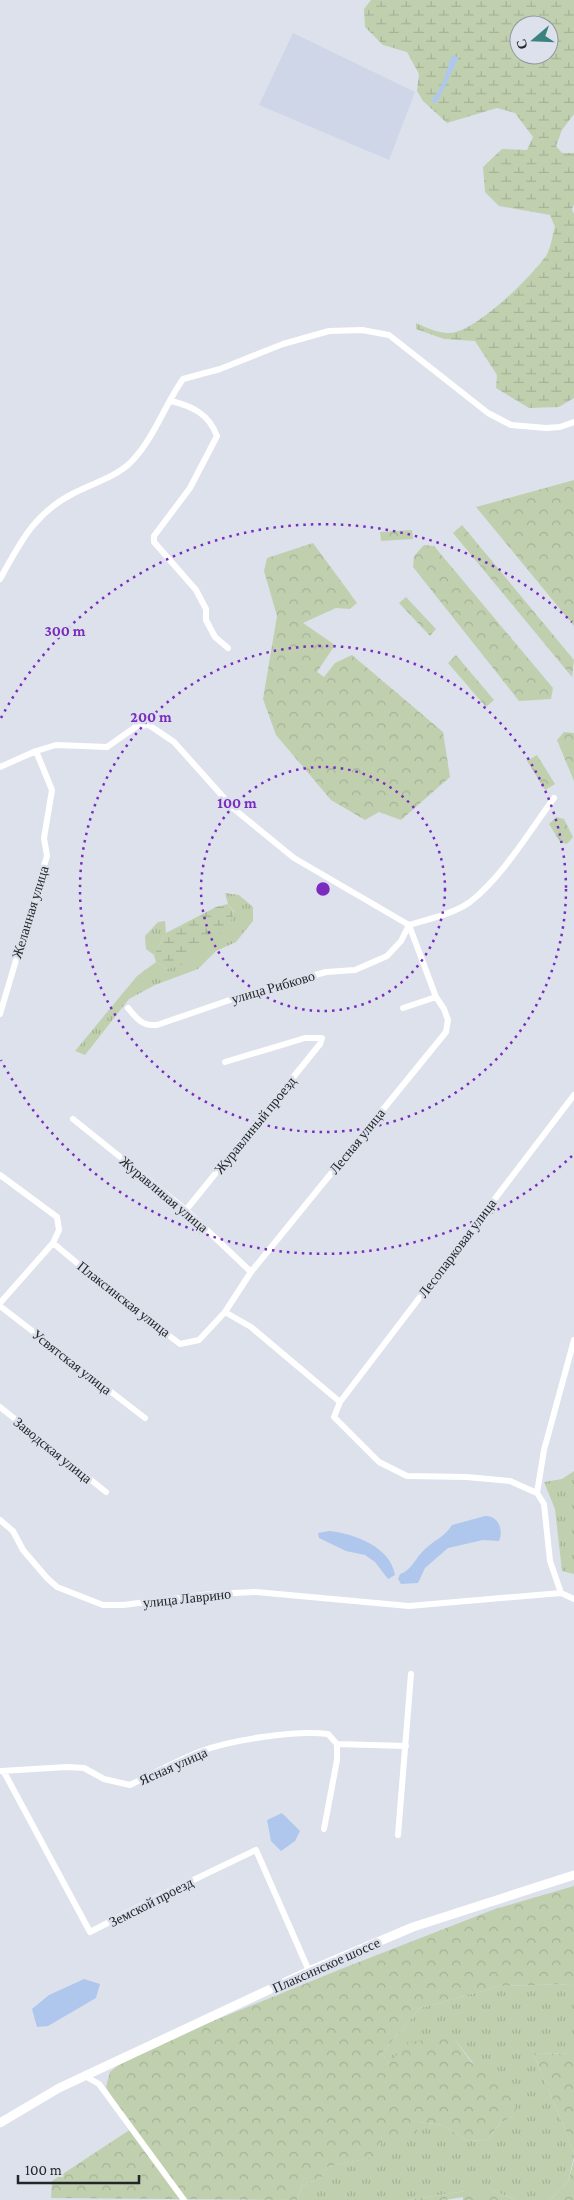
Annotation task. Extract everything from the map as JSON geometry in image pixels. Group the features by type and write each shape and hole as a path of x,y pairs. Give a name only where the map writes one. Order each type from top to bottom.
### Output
{"main road":[{"name":"Плаксинское шоссе","path":"0,2123 59,2088 309,1971 413,1926 574,1875"}],"street":[{"path":"0,580 25,533 49,509 74,492 111,476 129,464 146,444 183,380 220,369 283,344 329,331 362,330 388,335 488,413 511,425 546,428 560,427 574,422"},
{"path":"171,401 200,411 214,428 217,436 190,488 154,536 154,542 196,590 206,608 206,620 215,637 228,648"},
{"path":"0,767 36,751 56,745 107,747 137,726 149,725 174,742 234,809 294,858 409,925 453,910 469,902 509,860 554,798"},
{"name":"Желанная улица","path":"0,1014 47,856 44,838 52,790 36,751"},
{"name":"Лесная улица","path":"199,1340 225,1312 252,1272 446,1032 448,1020 444,1008 436,997 409,925"},
{"name":"улица Рибково","path":"128,1008 140,1022 147,1026 253,992 326,972 355,970 387,956 401,942 409,925"},
{"path":"403,1008 436,997"},
{"name":"Журавлиный проезд","path":"186,1210 320,1044 322,1038 305,1038 225,1062"},
{"name":"Лесопарковая улица","path":"340,1402 574,1095"},
{"name":"Журавлиная улица","path":"73,1119 186,1210 252,1272"},
{"path":"0,1175 57,1217 60,1230 53,1243 0,1304"},
{"name":"Плаксинская улица","path":"53,1243 180,1344 199,1340"},
{"name":"Усвятская улица","path":"0,1304 145,1418"},
{"path":"225,1312 251,1328 340,1402 334,1417 378,1462 407,1476 466,1477 510,1481 537,1493 544,1504 550,1560 561,1593 574,1599"},
{"path":"537,1493 544,1450 574,1340"},
{"name":"Заводская улица","path":"0,1407 106,1492"},
{"name":"улица Лаврино","path":"0,1520 13,1531 23,1550 57,1587 103,1605 123,1605 211,1594 256,1592 409,1606 561,1593"},
{"path":"398,1835 411,1674"},
{"name":"Ясная улица","path":"4,1772 67,1767 84,1768 104,1779 130,1786 199,1752 226,1744 308,1731 328,1734 337,1744"},
{"path":"324,1829 337,1760 337,1744 406,1746"},
{"name":"Земской проезд","path":"4,1772 90,1932 256,1850 309,1971"},
{"path":"85,2076 99,2084 184,2200"}],"shaded area":[{"path":"293,33 415,92 389,160 259,105"}],"green space":[{"path":"371,0 574,0 574,114 562,130 556,146 562,153 574,153 574,204 572,209 574,214 574,398 559,407 529,408 496,388 497,375 475,341 444,339 416,329 416,323 446,333 467,328 505,300 546,256 555,227 550,215 499,206 485,192 483,167 502,149 527,150 533,137 515,113 497,108 447,123 423,101 417,91 419,74 407,52 383,45 365,27 364,9"},
{"path":"574,480 574,626 476,507"},
{"path":"462,525 574,660 572,677 453,533"},
{"path":"412,530 413,539 381,541 380,532"},
{"path":"313,543 357,603 350,609 336,608 303,623 335,645 317,672 324,677 335,663 352,655 443,732 450,777 401,820 379,812 365,820 331,800 276,735 263,699 277,616 264,571 267,558"},
{"path":"424,545 434,546 553,688 551,699 519,701 413,567 414,556"},
{"path":"406,597 436,629 430,636 399,603"},
{"path":"456,655 494,700 486,707 448,663"},
{"path":"564,732 574,733 574,781 557,740"},
{"path":"537,755 555,784 545,790 527,761"},
{"path":"556,817 564,819 573,837 567,844 560,842 549,824"},
{"path":"225,893 239,895 253,907 253,921 236,942 216,951 198,969 155,985 129,999 85,1055 75,1051 137,976 156,962 167,969 234,912 228,904"},
{"path":"228,904 234,913 230,924 182,965 167,969 156,962 154,955 166,933 216,907"},
{"path":"165,921 166,933 154,955 146,949 145,936 158,922"},
{"path":"574,1471 574,1574 562,1571 555,1509 544,1482 562,1479"},
{"path":"574,1886 574,1984 501,1986 420,2008 382,2053 388,2064 410,2042 438,2038 455,2040 472,2063 496,2067 516,2099 515,2116 501,2122 487,2140 468,2141 442,2125 418,2122 417,2133 403,2140 391,2134 382,2136 379,2156 327,2167 321,2178 302,2186 297,2200 51,2198 52,2181 131,2129 106,2087 110,2072 132,2054 495,1909"},
{"path":"574,1984 574,2054 533,2053 566,2131 574,2156 568,2182 550,2200 516,2200 494,2191 466,2191 409,2200 297,2200 302,2186 321,2178 327,2167 378,2156 382,2136 418,2122 442,2125 468,2141 487,2140 501,2122 515,2116 455,2040 388,2064 382,2053 420,2008 501,1986"},
{"path":"533,2053 574,2054 574,2156 566,2131"},
{"path":"574,2160 574,2200 550,2200 568,2182"},
{"path":"466,2191 494,2191 516,2200 463,2200 463,2197 445,2200 409,2200"}],"water":[{"path":"451,56 459,57 438,101 434,103 431,100 441,86"},
{"path":"490,1516 499,1524 501,1532 499,1541 483,1540 448,1548 425,1568 418,1583 401,1584 398,1579 400,1574 407,1570 425,1549 446,1533 452,1525"},
{"path":"329,1531 359,1538 379,1549 392,1565 395,1575 388,1579 375,1562 365,1555 346,1551 319,1538 318,1533"},
{"path":"282,1813 300,1831 295,1841 281,1851 271,1841 267,1820"},
{"path":"84,1979 100,1984 96,1998 48,2026 37,2027 32,2009 49,1995"}]}
